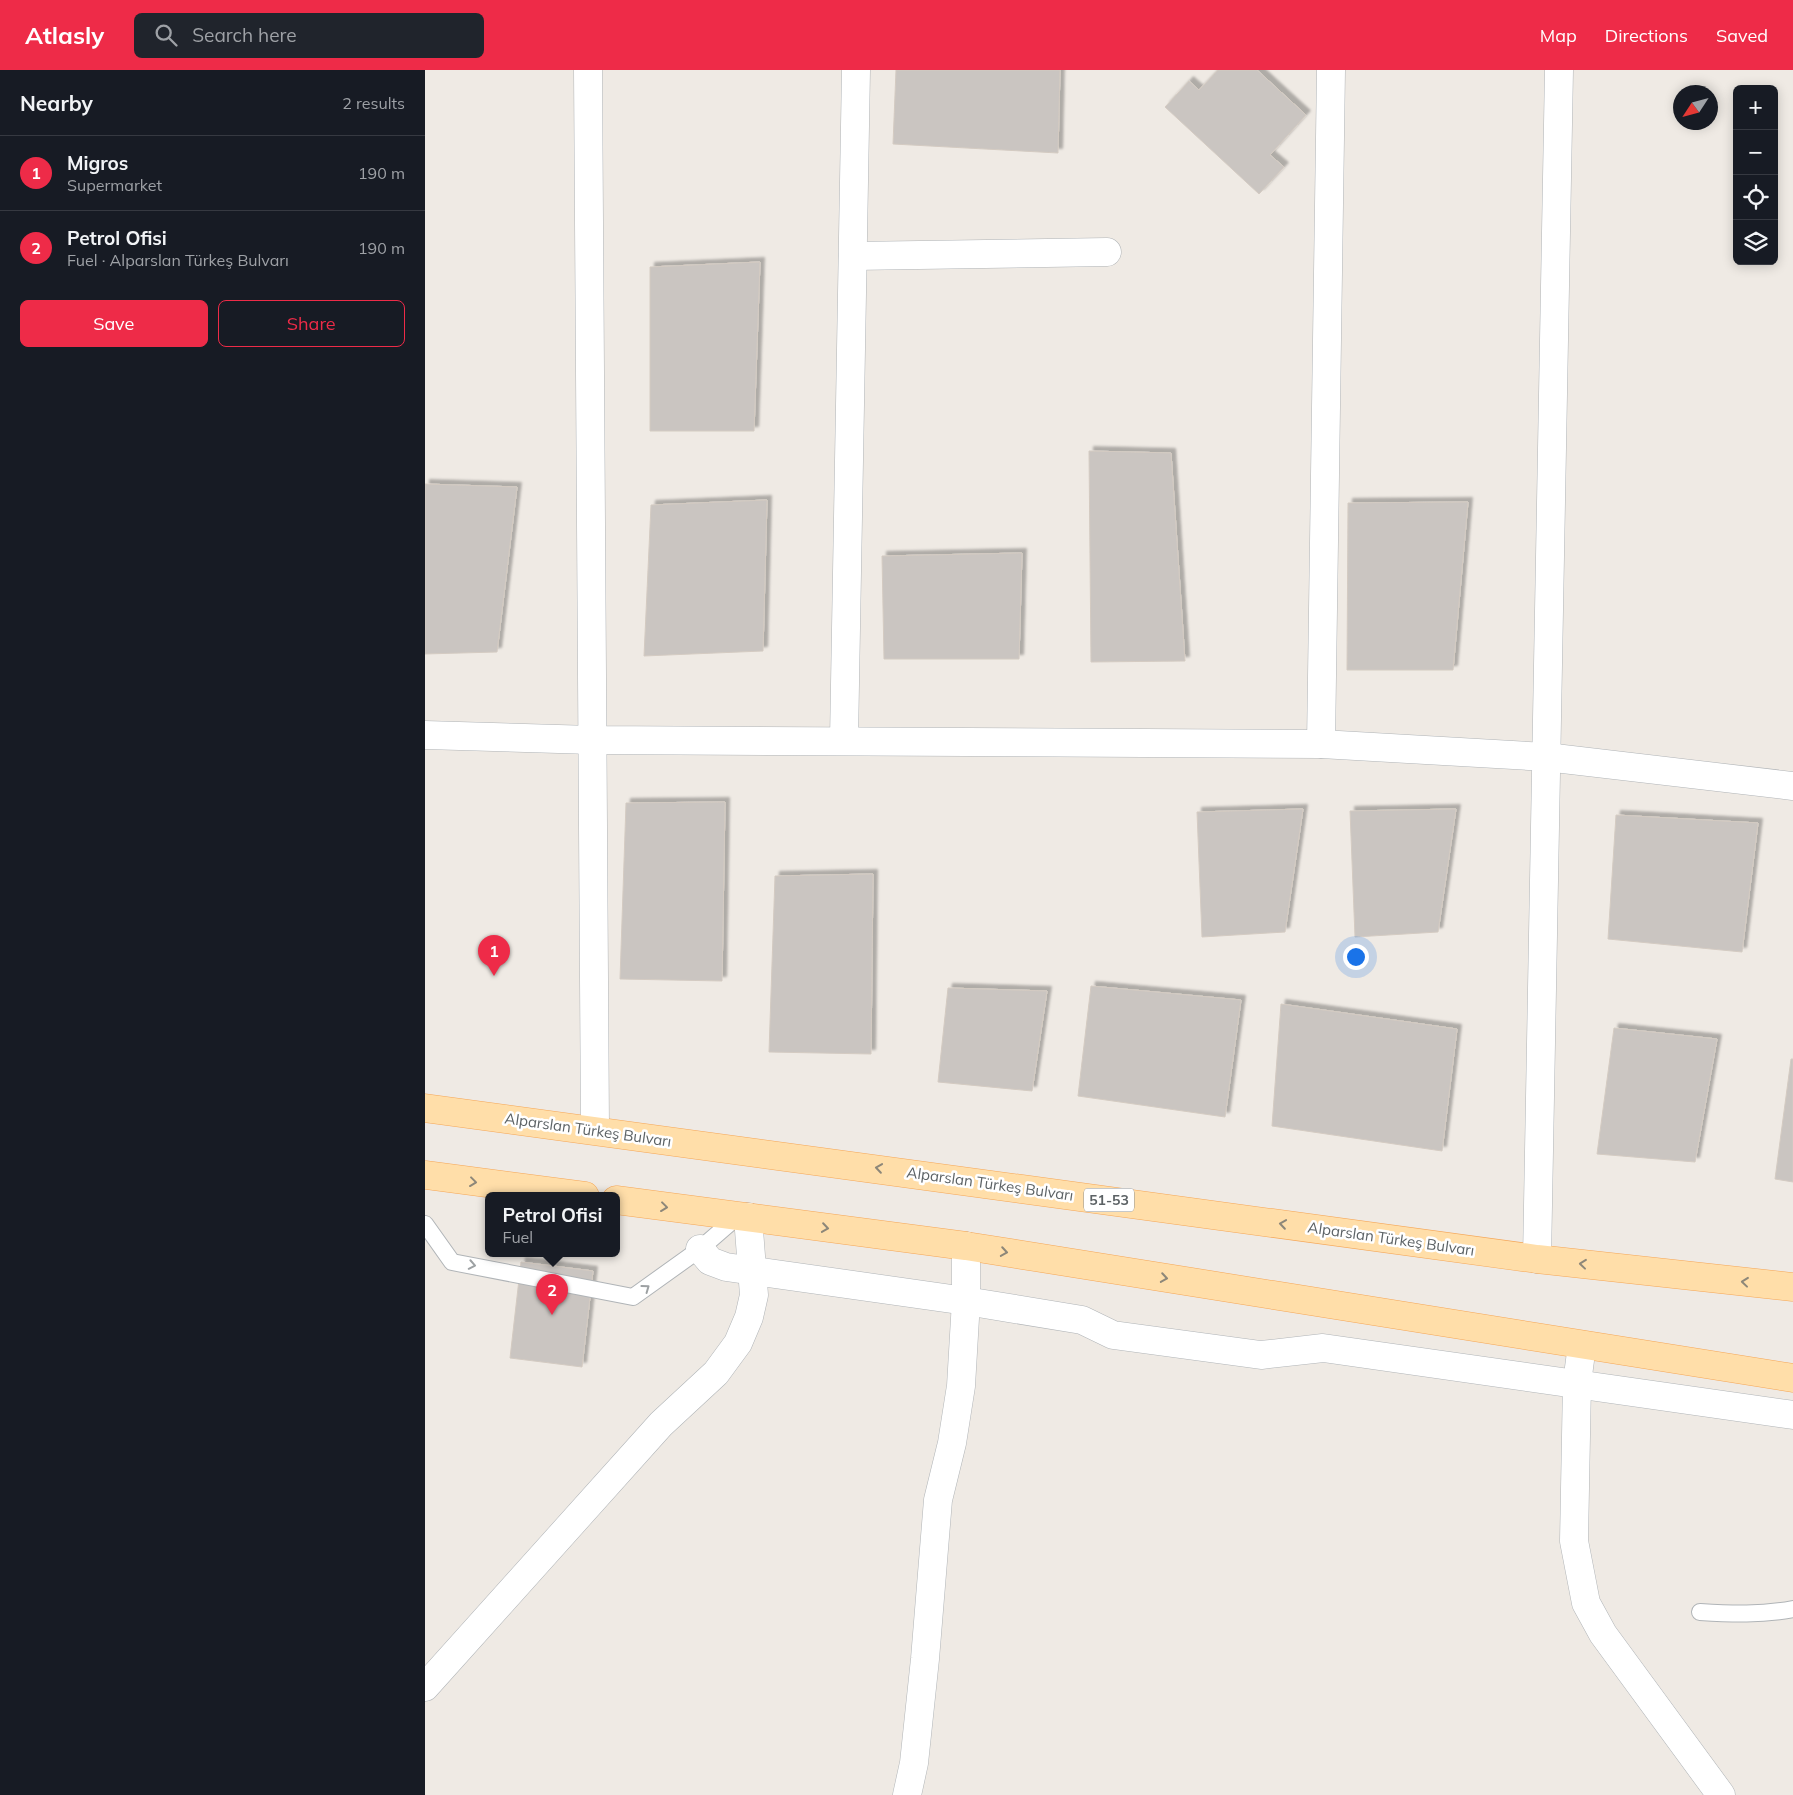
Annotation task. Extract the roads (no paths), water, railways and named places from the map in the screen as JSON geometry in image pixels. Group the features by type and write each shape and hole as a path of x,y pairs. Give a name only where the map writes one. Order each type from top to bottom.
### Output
{"main road":[{"name":"Alparslan Türkeş Bulvarı","path":"425,1108 1537,1259 1793,1287"},
{"path":"425,1175 555,1192"},
{"path":"620,1201 966,1246 1793,1378"}],"street":[{"path":"587,70 595,1130"},
{"path":"844,740 856,70"},
{"path":"1321,744 1331,70"},
{"path":"1537,1259 1559,70"},
{"path":"853,256 1107,252"},
{"path":"425,735 592,740 1321,744 1546,757 1793,786"},
{"path":"425,1687 661,1424 716,1373 738,1343 749,1317 754,1295 743,1217"},
{"path":"907,1795 914,1763 925,1659 938,1500 952,1443 961,1386 966,1300 966,1246"},
{"path":"700,1249 710,1261 726,1268 966,1300 1082,1320 1113,1335 1261,1354 1323,1348 1793,1415"},
{"path":"1582,1345 1577,1384 1574,1541 1586,1604 1603,1634 1721,1795"}],"lane":[{"path":"425,1224 452,1262 633,1297 743,1217"},
{"path":"1699,1612 1759,1614 1793,1609"}],"place":[{"name":"Migros","path":"494,976"},
{"name":"Petrol Ofisi","path":"552,1315"}]}
